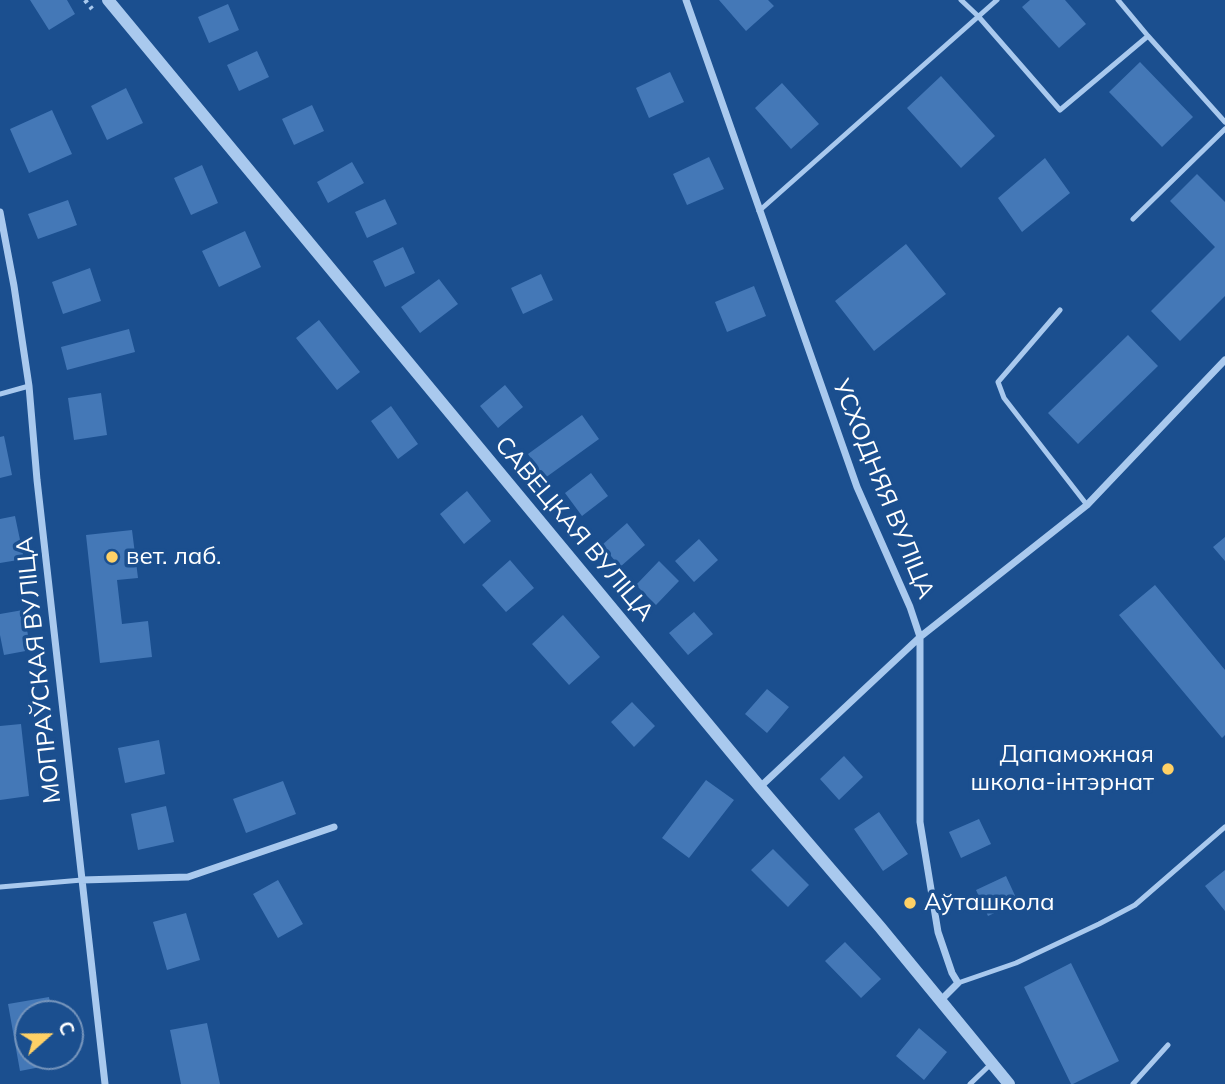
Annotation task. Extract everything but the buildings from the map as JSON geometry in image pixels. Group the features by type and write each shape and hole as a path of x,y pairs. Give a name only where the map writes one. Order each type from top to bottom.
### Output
{"street":[{"name":"САВЕЦКАЯ ВУЛІЦА","path":"108,0 760,788 1009,1084"},
{"name":"УСХОДНЯЯ ВУЛІЦА","path":"687,0 857,487 910,607 920,637 920,822 939,932 952,973 958,983"},
{"name":"МОПРАЎСКАЯ ВУЛІЦА","path":"0,212 29,386 104,1084"},
{"path":"760,788 920,637 1087,505 1225,360"},
{"path":"82,880 188,877 334,827"},
{"path":"941,1000 958,983"}],"lane":[{"path":"961,0 1060,110 1148,36"},
{"path":"759,211 997,0"},
{"path":"1118,0 1225,122"},
{"path":"1133,219 1225,129"},
{"path":"1060,310 998,382 1004,398 1087,505"},
{"path":"0,394 29,386"},
{"path":"958,983 1016,963 1135,905 1225,827"},
{"path":"0,887 82,880"},
{"path":"1133,1084 1168,1045"},
{"path":"970,1084 992,1063"}],"place":[{"name":"вет. лаб.","path":"112,557"},
{"name":"Дапаможная школа-інтэрнат","path":"1168,769"},
{"name":"Аўташкола","path":"910,903"}]}
